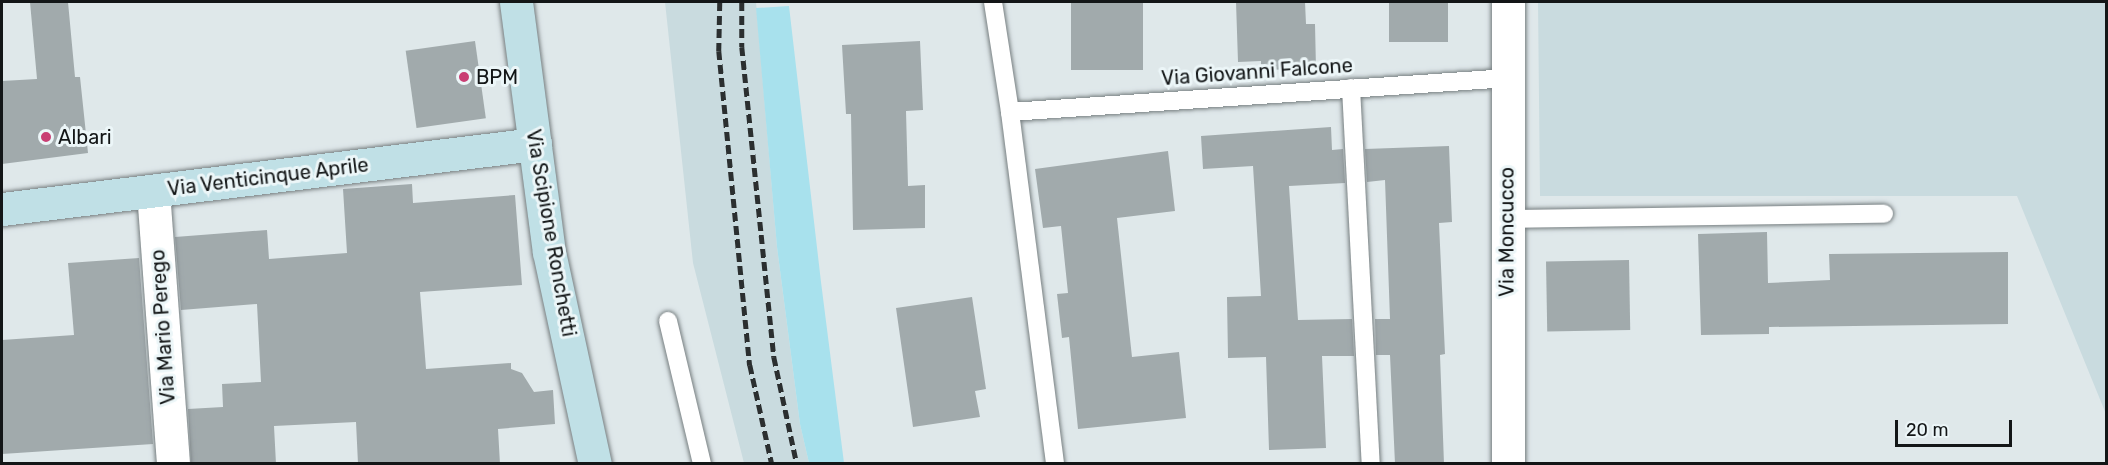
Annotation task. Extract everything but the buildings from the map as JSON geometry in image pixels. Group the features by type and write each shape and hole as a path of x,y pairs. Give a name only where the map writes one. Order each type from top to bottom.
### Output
{"main road":[{"name":"Via Scipione Ronchetti","path":"516,2 549,252 595,464"},
{"name":"Via Venticinque Aprile","path":"2,209 535,144"}],"street":[{"name":"Via Moncucco","path":"1508,2 1508,464"},
{"name":"Via Mario Perego","path":"153,191 173,463"}],"lane":[{"path":"993,2 1010,112 1055,464"},
{"name":"Via Giovanni Falcone","path":"1010,112 1507,78"},
{"path":"1351,88 1371,464"},
{"path":"1507,219 1884,214"},
{"path":"668,321 702,464"}],"shaded area":[{"path":"665,2 756,2 777,247 800,424 809,463 744,463 693,263"},
{"path":"1538,2 2106,2 2106,414 2017,196 1540,196"},
{"path":"789,6 844,463 809,463 800,424 777,247 756,8"}],"railway":[{"path":"720,2 719,51 750,365 772,464"},
{"path":"742,2 742,47 774,357 797,464"}],"place":[{"name":"BPM","path":"464,77"},
{"name":"Albari","path":"46,137"}]}
